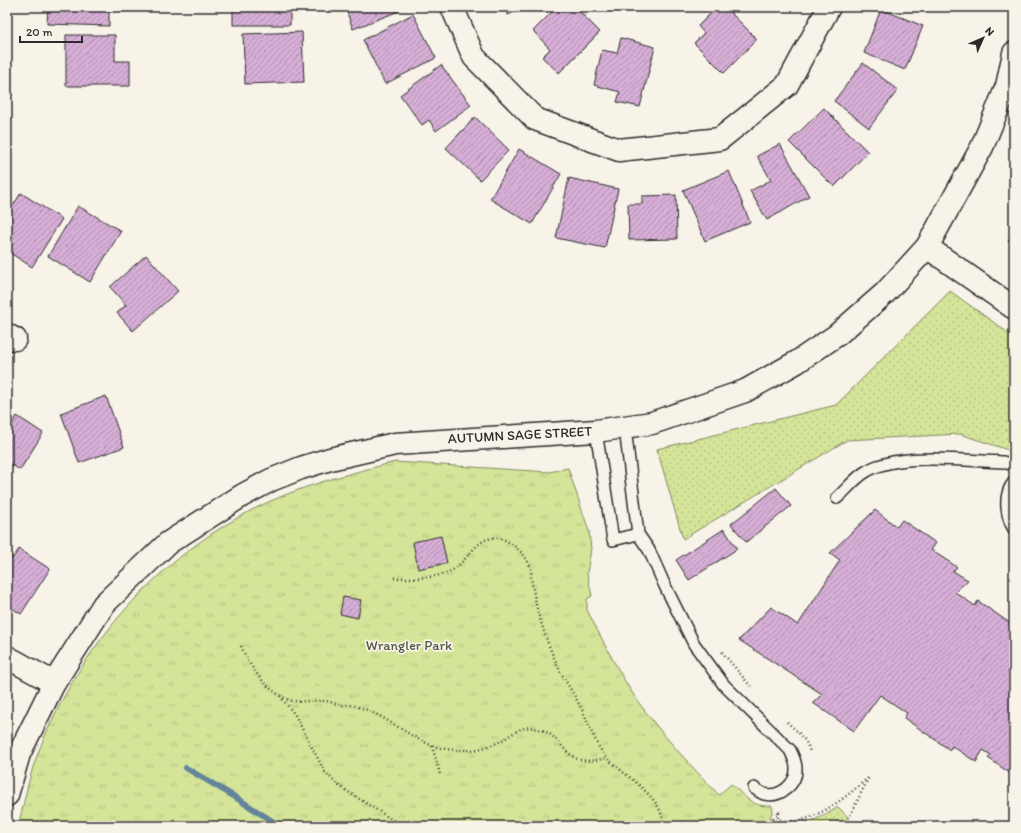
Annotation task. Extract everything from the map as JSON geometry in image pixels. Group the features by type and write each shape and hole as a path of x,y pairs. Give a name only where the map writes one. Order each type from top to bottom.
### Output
{"street":[{"path":"452,7 474,57 535,119 619,150 720,139 787,85 829,7"},
{"name":"AUTUMN SAGE STREET","path":"7,795 19,754 54,683 104,604 168,543 191,526 270,480 330,459 395,444 596,431 652,423 745,391 797,362 837,335 885,293 927,247 982,146 1007,86 1014,53"},
{"path":"927,247 1014,308"},
{"path":"7,657 54,683"}],"lane":[{"path":"625,428 638,534 649,550 694,644 724,685 790,750 796,768 795,777 791,785 774,795 764,794 754,788"},
{"path":"596,431 613,540 638,534"},
{"path":"837,498 867,471 889,464 912,460 1003,462 1014,464"},
{"path":"1014,482 1008,498 1007,512 1014,529"}],"path":[{"path":"394,578 426,577 450,571 460,565 471,551 486,540 499,538 517,548 526,559 531,569 534,596 540,621 561,672 581,704 600,748 606,758 653,800 660,811 663,822 662,826"},
{"path":"241,646 248,661 265,684 293,702 323,701 357,706 393,722 432,746 449,749 476,750 498,742 525,727 543,730 553,737 569,756 581,761 606,758"},
{"path":"721,651 756,693"},
{"path":"280,695 295,715 325,772 339,786 402,826"},
{"path":"783,719 809,745 812,759"},
{"path":"432,746 440,774"},
{"path":"778,812 778,818 784,821 796,821 810,816 829,808 849,795 869,777 845,826"},
{"path":"764,826 783,809"},
{"path":"663,822 675,826"}],"green space":[{"path":"950,291 1014,337 1014,452 960,434 847,440 683,539 657,449 836,405"},
{"name":"Wrangler Park","path":"395,462 549,472 568,468 589,531 591,549 587,573 592,596 587,599 587,610 625,681 639,703 667,739 719,795 731,784 753,803 772,806 773,811 770,817 783,826 18,826 33,767 51,723 74,680 101,640 132,602 167,568 205,538 246,513 303,488"},
{"path":"838,807 848,817 841,826 770,826 777,821 792,825 808,822"}],"building":[{"path":"48,7 109,7 109,26 47,24"},
{"path":"233,7 290,7 290,25 233,25"},
{"path":"345,7 398,7 399,11 353,29"},
{"path":"505,7 525,7 508,15"},
{"path":"557,7 575,7 600,32 559,73 542,57 550,49 533,31"},
{"path":"717,7 725,7 757,39 724,73 694,43 704,33 698,26"},
{"path":"881,9 923,26 905,70 864,53"},
{"path":"413,14 436,58 385,84 363,40"},
{"path":"302,32 304,82 245,84 243,34"},
{"path":"66,35 115,35 115,61 130,61 130,86 66,86"},
{"path":"621,38 655,47 640,107 617,102 620,92 594,85 602,50 617,53"},
{"path":"863,63 898,90 869,128 834,101"},
{"path":"441,65 471,105 436,131 429,120 422,125 400,95"},
{"path":"824,108 868,152 834,187 789,142"},
{"path":"475,117 509,150 480,180 446,148"},
{"path":"780,144 809,196 767,220 750,191 771,180 757,156"},
{"path":"519,149 561,174 532,224 490,199"},
{"path":"729,171 750,222 705,241 683,190"},
{"path":"569,178 618,189 605,248 556,238"},
{"path":"21,193 62,219 32,267 7,251 7,215"},
{"path":"676,195 677,239 629,240 628,204 642,204 642,196"},
{"path":"78,206 121,231 90,282 48,256"},
{"path":"1014,233 1014,245 1008,240"},
{"path":"146,255 178,291 133,331 117,313 126,305 110,287"},
{"path":"106,396 124,447 79,463 61,413"},
{"path":"17,416 43,433 20,470 7,462 7,420 12,424"},
{"path":"776,488 791,506 746,542 731,524"},
{"path":"875,510 897,527 902,520 936,543 931,550 957,567 953,571 968,580 955,592 975,606 978,601 1014,626 1014,776 988,758 991,755 983,750 976,762 952,746 950,750 904,718 907,713 880,695 854,731 813,703 822,694 739,640 771,607 798,625 840,560 830,553"},
{"path":"724,529 737,549 689,580 676,560"},
{"path":"441,536 447,563 418,569 413,542"},
{"path":"19,549 50,569 21,614 7,605 7,554 13,558"},
{"path":"343,597 361,600 358,618 340,614"}],"waterway":[{"path":"186,768 280,826"}]}
